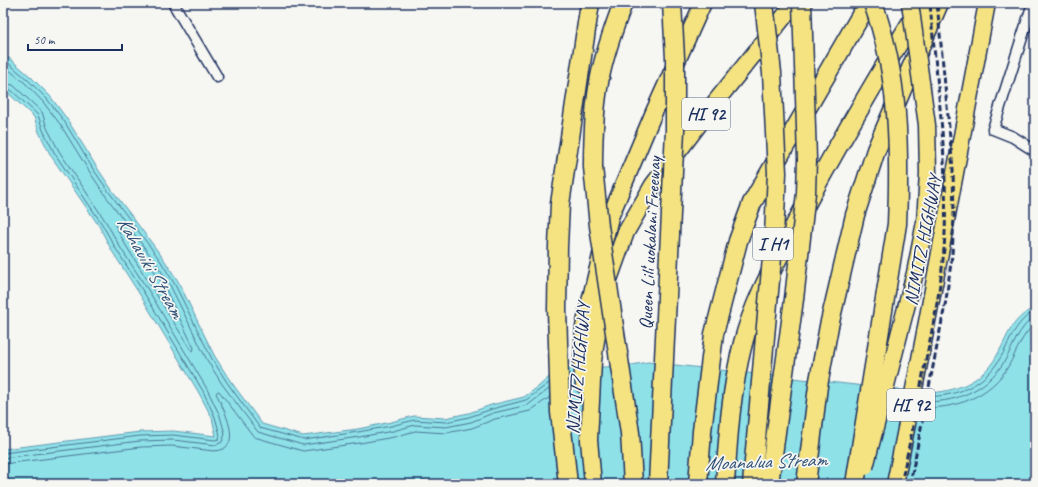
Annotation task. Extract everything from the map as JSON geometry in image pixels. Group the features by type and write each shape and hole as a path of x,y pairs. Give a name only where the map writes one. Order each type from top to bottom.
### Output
{"highway":[{"path":"568,484 560,412 557,309 558,246 560,204 590,3"},
{"path":"623,3 608,46 600,76 596,103 593,167 599,226 630,432 633,484"},
{"name":"Queen Liliʻuokalani Freeway","path":"658,484 675,130 672,3"},
{"name":"I H1","path":"752,484 774,235 777,173 772,73 764,3"},
{"path":"769,484 794,299 806,193 807,153 802,3"},
{"path":"698,484 702,431 714,334 738,241 752,203 868,3"},
{"path":"856,484 897,224 898,150 895,98 889,60 873,3"},
{"path":"725,484 730,411 743,344 756,301 826,166 873,84 923,3"},
{"path":"806,484 818,386 829,326 855,215 876,150 939,3"}],"main road":[{"path":"589,440 582,362 584,327 610,217 654,112 703,3"},
{"name":"NIMITZ HIGHWAY","path":"593,484 589,440 593,362 602,299 626,232 653,185 717,100 795,3"},
{"path":"860,484 892,368 915,273 925,222 928,173 927,125 910,3"},
{"name":"NIMITZ HIGHWAY","path":"895,484 987,3"}],"street":[{"path":"173,3 217,77"},
{"path":"1033,3 993,129 1013,137 1035,151"}],"water":[{"path":"3,56 9,58 31,77 50,96 67,119 112,190 163,258 178,281 214,355 229,379 262,424 303,436 358,429 414,416 445,418 469,413 491,405 524,397 558,369 627,366 648,362 928,393 938,392 957,388 983,373 996,357 1015,323 1020,317 1035,307 1035,484 3,484 3,449 140,432 173,431 216,436 212,418 199,393 112,251 99,226 51,156 39,132 34,117 7,92 3,92"}],"railway":[{"path":"901,484 935,312 945,233 945,175 930,3"},
{"path":"910,484 946,300 952,255 954,217 953,169 937,3"}],"water label":[{"name":"Kahauiki Stream","path":"151,267"},
{"name":"Moanalua Stream","path":"766,461"}]}
